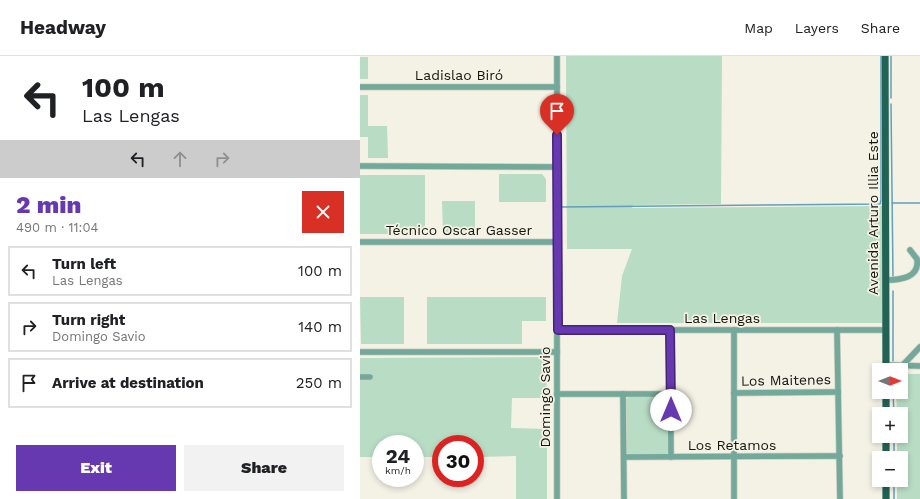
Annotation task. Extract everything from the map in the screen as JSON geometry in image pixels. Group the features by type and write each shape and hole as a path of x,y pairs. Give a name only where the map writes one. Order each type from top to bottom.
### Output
{"main road":[{"name":"Avenida Arturo Illia Este","path":"885,56 886,363"},
{"path":"886,487 886,499"}],"street":[{"name":"Domingo Savio","path":"557,56 558,499"},
{"name":"Ladislao Biró","path":"360,87 557,87"},
{"path":"360,166 557,167"},
{"name":"Técnico Oscar Gasser","path":"360,242 557,242"},
{"path":"886,280 902,279 914,273 917,267 917,258 910,250"},
{"name":"Las Lengas","path":"558,330 886,330"},
{"path":"670,330 671,457"},
{"path":"734,330 734,499"},
{"path":"837,330 840,499"},
{"path":"905,363 920,347"},
{"path":"360,352 558,352"},
{"path":"908,366 920,366"},
{"path":"360,377 370,377"},
{"name":"Los Maitenes","path":"734,393 838,392"},
{"path":"558,394 671,394"},
{"path":"623,394 624,499"},
{"name":"Los Retamos","path":"624,458 840,456"}],"green space":[{"path":"566,56 722,56 721,204 633,205 632,208 882,206 882,323 617,323 622,276 632,249 567,249"},
{"path":"360,57 368,57 368,79 360,79"},
{"path":"360,95 368,95 368,126 387,126 388,158 368,158 368,137 360,137"},
{"path":"499,174 542,174 546,179 546,202 499,202"},
{"path":"360,175 425,175 425,234 360,234"},
{"path":"442,201 475,201 475,234 443,234"},
{"path":"360,297 404,297 404,344 361,344"},
{"path":"427,297 546,297 546,321 522,321 522,344 427,344"},
{"path":"543,357 546,361 547,398 512,398 511,428 547,429 547,499 516,499 516,456 484,457 484,435 432,435 432,457 424,457 424,435 372,435 372,457 360,457 360,358"},
{"path":"908,374 920,374 920,499 897,499 897,487 908,487 908,451 897,451 897,443 908,443 908,407 897,407 896,399 908,399"},
{"path":"631,396 666,397 668,399 668,452 666,454 627,453 626,399"}],"waterway":[{"path":"562,207 880,204 881,56"},
{"path":"891,56 891,98"},
{"path":"891,104 893,277"},
{"path":"892,203 920,203"},
{"path":"893,291 893,361"},
{"path":"893,399 894,407"},
{"path":"894,443 894,451"},
{"path":"894,487 894,499"}],"route":[{"path":"557,135 558,330 670,330 671,410"}]}
